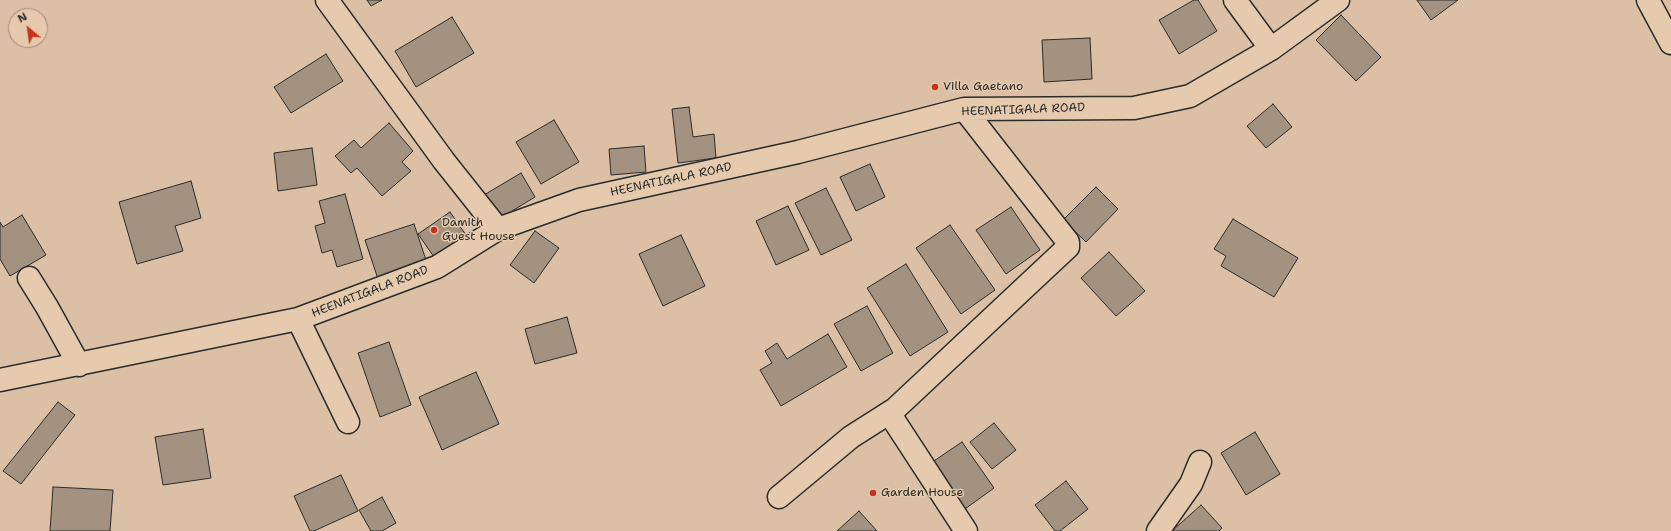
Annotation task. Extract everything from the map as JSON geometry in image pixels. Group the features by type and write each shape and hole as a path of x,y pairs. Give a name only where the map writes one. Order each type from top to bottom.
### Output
{"street":[{"path":"327,0 444,162 498,229"},
{"path":"1235,0 1271,49"},
{"name":"HEENATIGALA ROAD","path":"0,380 298,319 437,267 498,229 579,200 798,152 964,109 1134,108 1190,96 1271,49 1338,0"},
{"path":"1648,0 1671,43"},
{"path":"779,497 851,436 896,408 1068,247 1068,242 964,109"},
{"path":"29,278 47,307 78,365"},
{"path":"298,319 348,422"},
{"path":"896,408 893,413 893,419 966,531"},
{"path":"1158,531 1191,484 1200,462"}],"building":[{"path":"367,0 382,0 371,6"},
{"path":"1194,0 1198,0 1217,31 1179,54 1159,20"},
{"path":"1417,0 1458,0 1431,20"},
{"path":"1341,15 1381,57 1356,81 1316,40"},
{"path":"452,17 474,53 416,87 395,51"},
{"path":"1090,38 1092,79 1044,82 1042,40"},
{"path":"326,54 343,81 291,113 274,87"},
{"path":"1273,104 1292,127 1266,148 1247,126"},
{"path":"689,107 693,137 714,134 716,158 678,163 672,109"},
{"path":"554,120 579,162 541,184 516,142"},
{"path":"389,123 413,151 402,162 411,171 382,196 357,168 351,173 335,156 354,140 361,148"},
{"path":"644,146 646,172 611,175 609,149"},
{"path":"312,148 317,185 278,191 274,153"},
{"path":"870,164 885,197 856,211 840,177"},
{"path":"521,173 535,197 499,219 484,195"},
{"path":"191,181 201,218 175,226 183,251 137,264 119,202"},
{"path":"1096,187 1118,209 1086,242 1063,220"},
{"path":"826,188 852,240 821,255 795,203"},
{"path":"345,194 363,259 337,267 332,250 322,253 315,226 325,223 319,201"},
{"path":"788,206 809,250 776,265 756,221"},
{"path":"1011,207 1040,250 1006,274 976,230"},
{"path":"450,212 466,235 434,257 418,234"},
{"path":"22,215 46,255 10,276 0,259 0,222 3,227"},
{"path":"1233,219 1298,258 1274,297 1221,266 1226,256 1214,249"},
{"path":"414,224 428,266 379,282 365,240"},
{"path":"950,225 995,290 961,314 916,248"},
{"path":"535,231 559,248 534,283 510,265"},
{"path":"681,235 705,286 663,306 639,254"},
{"path":"1109,252 1145,291 1116,316 1081,278"},
{"path":"906,264 948,332 910,356 867,288"},
{"path":"867,306 893,353 861,371 834,324"},
{"path":"567,317 577,353 535,364 525,329"},
{"path":"828,334 847,367 781,406 760,370 772,363 765,351 777,343 787,359"},
{"path":"389,342 411,405 380,417 358,353"},
{"path":"476,372 499,424 442,450 419,397"},
{"path":"58,402 75,415 21,484 3,471"},
{"path":"994,423 1016,450 992,469 970,442"},
{"path":"203,429 211,478 163,485 155,437"},
{"path":"1255,432 1280,474 1246,495 1221,453"},
{"path":"962,442 994,488 958,514 925,467"},
{"path":"341,475 358,511 314,531 310,531 294,496"},
{"path":"1066,481 1088,509 1060,531 1055,531 1035,505"},
{"path":"53,487 113,490 110,531 50,531"},
{"path":"382,497 396,523 382,531 371,531 359,510"},
{"path":"1201,505 1222,528 1219,531 1172,531"},
{"path":"859,511 877,531 837,531"}],"place":[{"name":"Villa Gaetano","path":"935,87"},
{"name":"Damith Guest House","path":"434,230"},
{"name":"Garden House","path":"873,493"}]}
